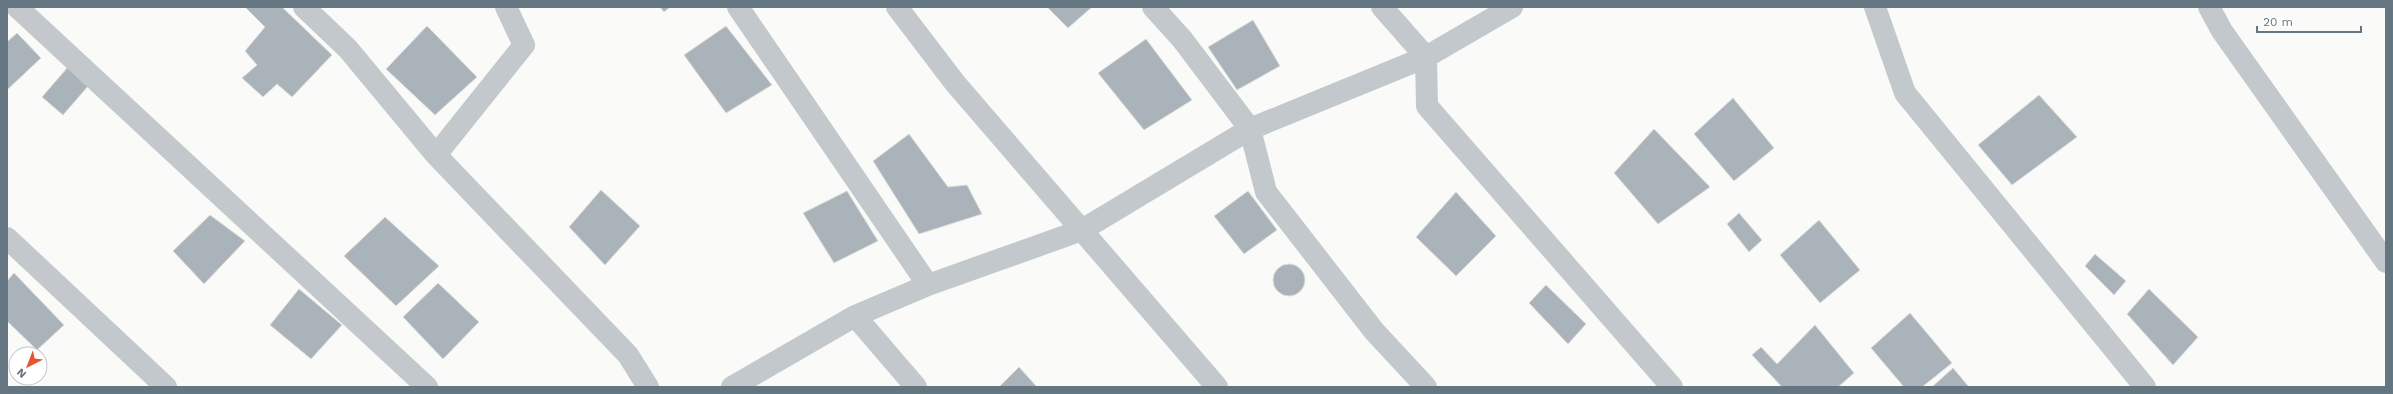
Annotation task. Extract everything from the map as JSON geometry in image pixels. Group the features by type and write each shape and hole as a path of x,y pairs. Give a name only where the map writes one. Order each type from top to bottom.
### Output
{"street":[{"path":"17,7 427,387"},
{"path":"304,7 348,49 436,155 628,355 648,387"},
{"path":"436,155 524,46 506,7"},
{"path":"738,7 928,285"},
{"path":"897,7 955,83 1217,387"},
{"path":"1153,7 1182,39 1250,129 1266,192 1374,331 1426,387"},
{"path":"1382,7 1426,57 1427,106 1672,387"},
{"path":"732,387 855,316 928,285 1082,230 1250,129 1426,57 1512,7"},
{"path":"1875,7 1905,93 2145,387"},
{"path":"2209,7 2227,37 2386,262"},
{"path":"7,238 166,387"},
{"path":"855,316 916,387"}],"building":[{"path":"245,7 282,7 332,55 292,97 277,84 263,97 242,78 257,65 245,51 265,27"},
{"path":"660,7 670,7 664,12"},
{"path":"1047,7 1092,7 1068,28"},
{"path":"1253,20 1280,66 1237,90 1208,47"},
{"path":"427,26 477,77 435,115 386,69"},
{"path":"726,26 772,85 726,113 684,55"},
{"path":"17,33 41,58 7,90 7,42"},
{"path":"1146,39 1192,100 1144,130 1098,73"},
{"path":"68,67 89,85 63,115 42,97"},
{"path":"2039,95 2077,137 2012,185 1978,145"},
{"path":"1733,98 1774,148 1734,181 1694,134"},
{"path":"1654,129 1710,187 1658,224 1614,173"},
{"path":"909,134 948,187 967,185 982,214 919,234 873,161"},
{"path":"601,190 640,226 605,265 569,227"},
{"path":"847,191 878,241 834,263 803,213"},
{"path":"1248,191 1277,230 1244,254 1214,216"},
{"path":"1456,192 1496,236 1456,276 1416,237"},
{"path":"1739,213 1762,240 1749,252 1727,224"},
{"path":"210,215 245,241 204,284 173,251"},
{"path":"385,217 439,266 396,306 344,256"},
{"path":"1819,220 1860,270 1820,303 1780,255"},
{"path":"2095,254 2126,281 2114,295 2085,266"},
{"path":"1286,264 1292,264 1302,271 1305,280 1304,286 1298,293 1292,296 1286,296 1276,289 1273,283 1273,277 1280,267"},
{"path":"14,273 64,325 41,346 33,346 7,321 7,281"},
{"path":"438,283 479,322 443,359 403,317"},
{"path":"1546,285 1586,324 1568,344 1529,303"},
{"path":"299,289 342,325 311,359 270,325"},
{"path":"2149,289 2198,337 2173,365 2127,314"},
{"path":"1910,313 1952,363 1922,387 1904,387 1871,348"},
{"path":"1815,325 1854,373 1838,387 1782,387 1752,355 1761,347 1777,364"},
{"path":"1019,367 1037,387 999,387"},
{"path":"1953,368 1969,387 1932,387"}]}
